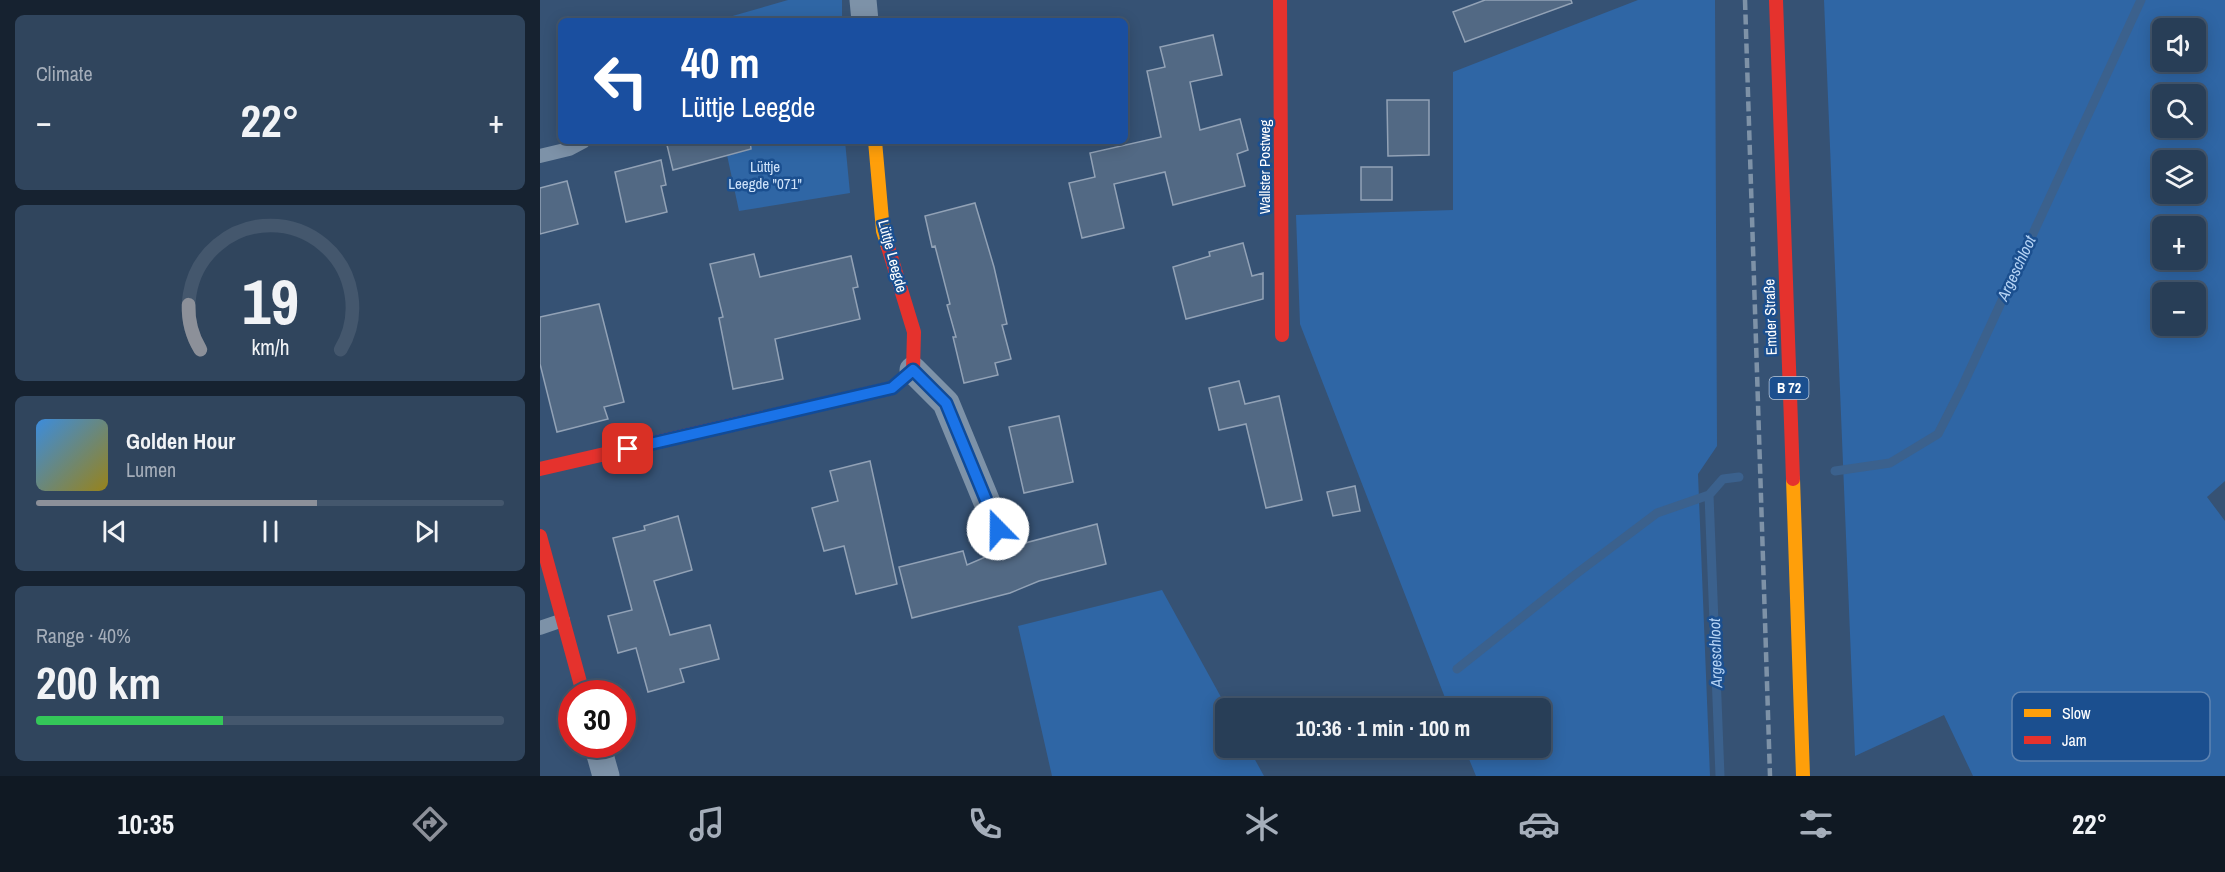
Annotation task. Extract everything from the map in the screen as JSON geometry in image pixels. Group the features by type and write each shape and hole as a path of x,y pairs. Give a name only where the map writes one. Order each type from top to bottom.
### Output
{"street":[{"path":"863,0 865,18"},
{"name":"Wallster Postweg","path":"1280,0 1282,335"},
{"name":"Emder Straße","path":"1776,0 1803,776"},
{"name":"Lüttje Leegde","path":"875,144 883,231 914,332 913,370"},
{"path":"540,469 892,388 913,370 946,403 998,529"},
{"path":"540,536 579,680"},
{"path":"601,758 606,776"}],"lane":[{"path":"540,156 569,149 578,144"},
{"path":"540,628 563,620"}],"green space":[{"path":"788,0 842,0 842,18 725,18"},
{"path":"1638,0 1715,0 1717,446 1698,474 1710,776 1476,776 1469,758 1551,758 1551,698 1445,698 1300,324 1296,215 1453,210 1453,72"},
{"path":"1824,0 2225,0 2225,481 2207,497 2225,521 2225,776 1973,776 1944,715 1855,756"},
{"name":"Lüttje Leegde \"071\"","path":"725,144 845,144 850,193 739,211"},
{"path":"1162,590 1221,698 1215,698 1215,758 1254,758 1264,776 1052,776 1018,626"}],"building":[{"path":"1485,0 1571,0 1572,3 1465,42 1453,12"},
{"path":"1213,35 1222,75 1190,82 1200,130 1240,119 1248,150 1237,154 1245,186 1173,205 1165,172 1114,184 1124,228 1082,238 1069,183 1095,177 1090,153 1161,137 1147,71 1165,67 1160,47"},
{"path":"1387,100 1429,100 1429,155 1388,156"},
{"path":"667,144 750,144 751,149 673,170"},
{"path":"661,160 666,185 661,186 667,212 626,222 615,172"},
{"path":"1361,167 1392,167 1392,200 1361,200"},
{"path":"567,181 578,224 540,234 540,188"},
{"path":"975,203 994,267 1007,324 1002,325 1011,359 995,363 998,375 964,383 953,337 956,337 947,305 950,304 925,216"},
{"path":"1243,243 1252,276 1263,273 1263,299 1186,319 1173,267 1210,256 1209,252"},
{"path":"754,254 760,277 851,256 858,287 853,288 860,319 775,339 783,379 733,389 719,318 723,317 710,264"},
{"path":"599,304 624,402 604,407 608,419 557,432 540,364 540,317"},
{"path":"1239,381 1245,404 1279,396 1302,500 1266,508 1246,424 1219,430 1209,388"},
{"path":"1059,416 1073,482 1024,493 1009,427"},
{"path":"870,461 897,584 856,594 844,546 824,551 812,508 838,501 830,471"},
{"path":"1355,486 1360,511 1333,516 1327,492"},
{"path":"678,516 692,570 654,581 670,635 710,625 719,659 680,669 684,682 648,692 636,648 618,653 608,616 632,610 613,538 645,530 644,526"},
{"path":"1097,524 1106,564 1039,581 1010,593 912,618 899,567 963,551 967,565 1020,542 1021,544"}],"waterway":[{"name":"Argeschloot","path":"1835,471 1890,463 1938,434 1962,387 2141,0"},
{"name":"Argeschloot","path":"1720,776 1709,495 1723,479 1739,477"},
{"path":"1457,669 1657,513 1709,495"}],"railway":[{"path":"1745,0 1770,776"}],"traffic: slow":[{"path":"875,144 883,231 888,247"},
{"path":"1793,479 1803,776"}],"traffic: jam":[{"path":"1280,0 1282,335"},
{"path":"1776,0 1793,479"},
{"path":"540,469 892,388 913,370 914,332 888,247"},
{"path":"540,536 579,680"}],"route":[{"path":"628,449 892,388 913,370 946,403 998,529"}]}
